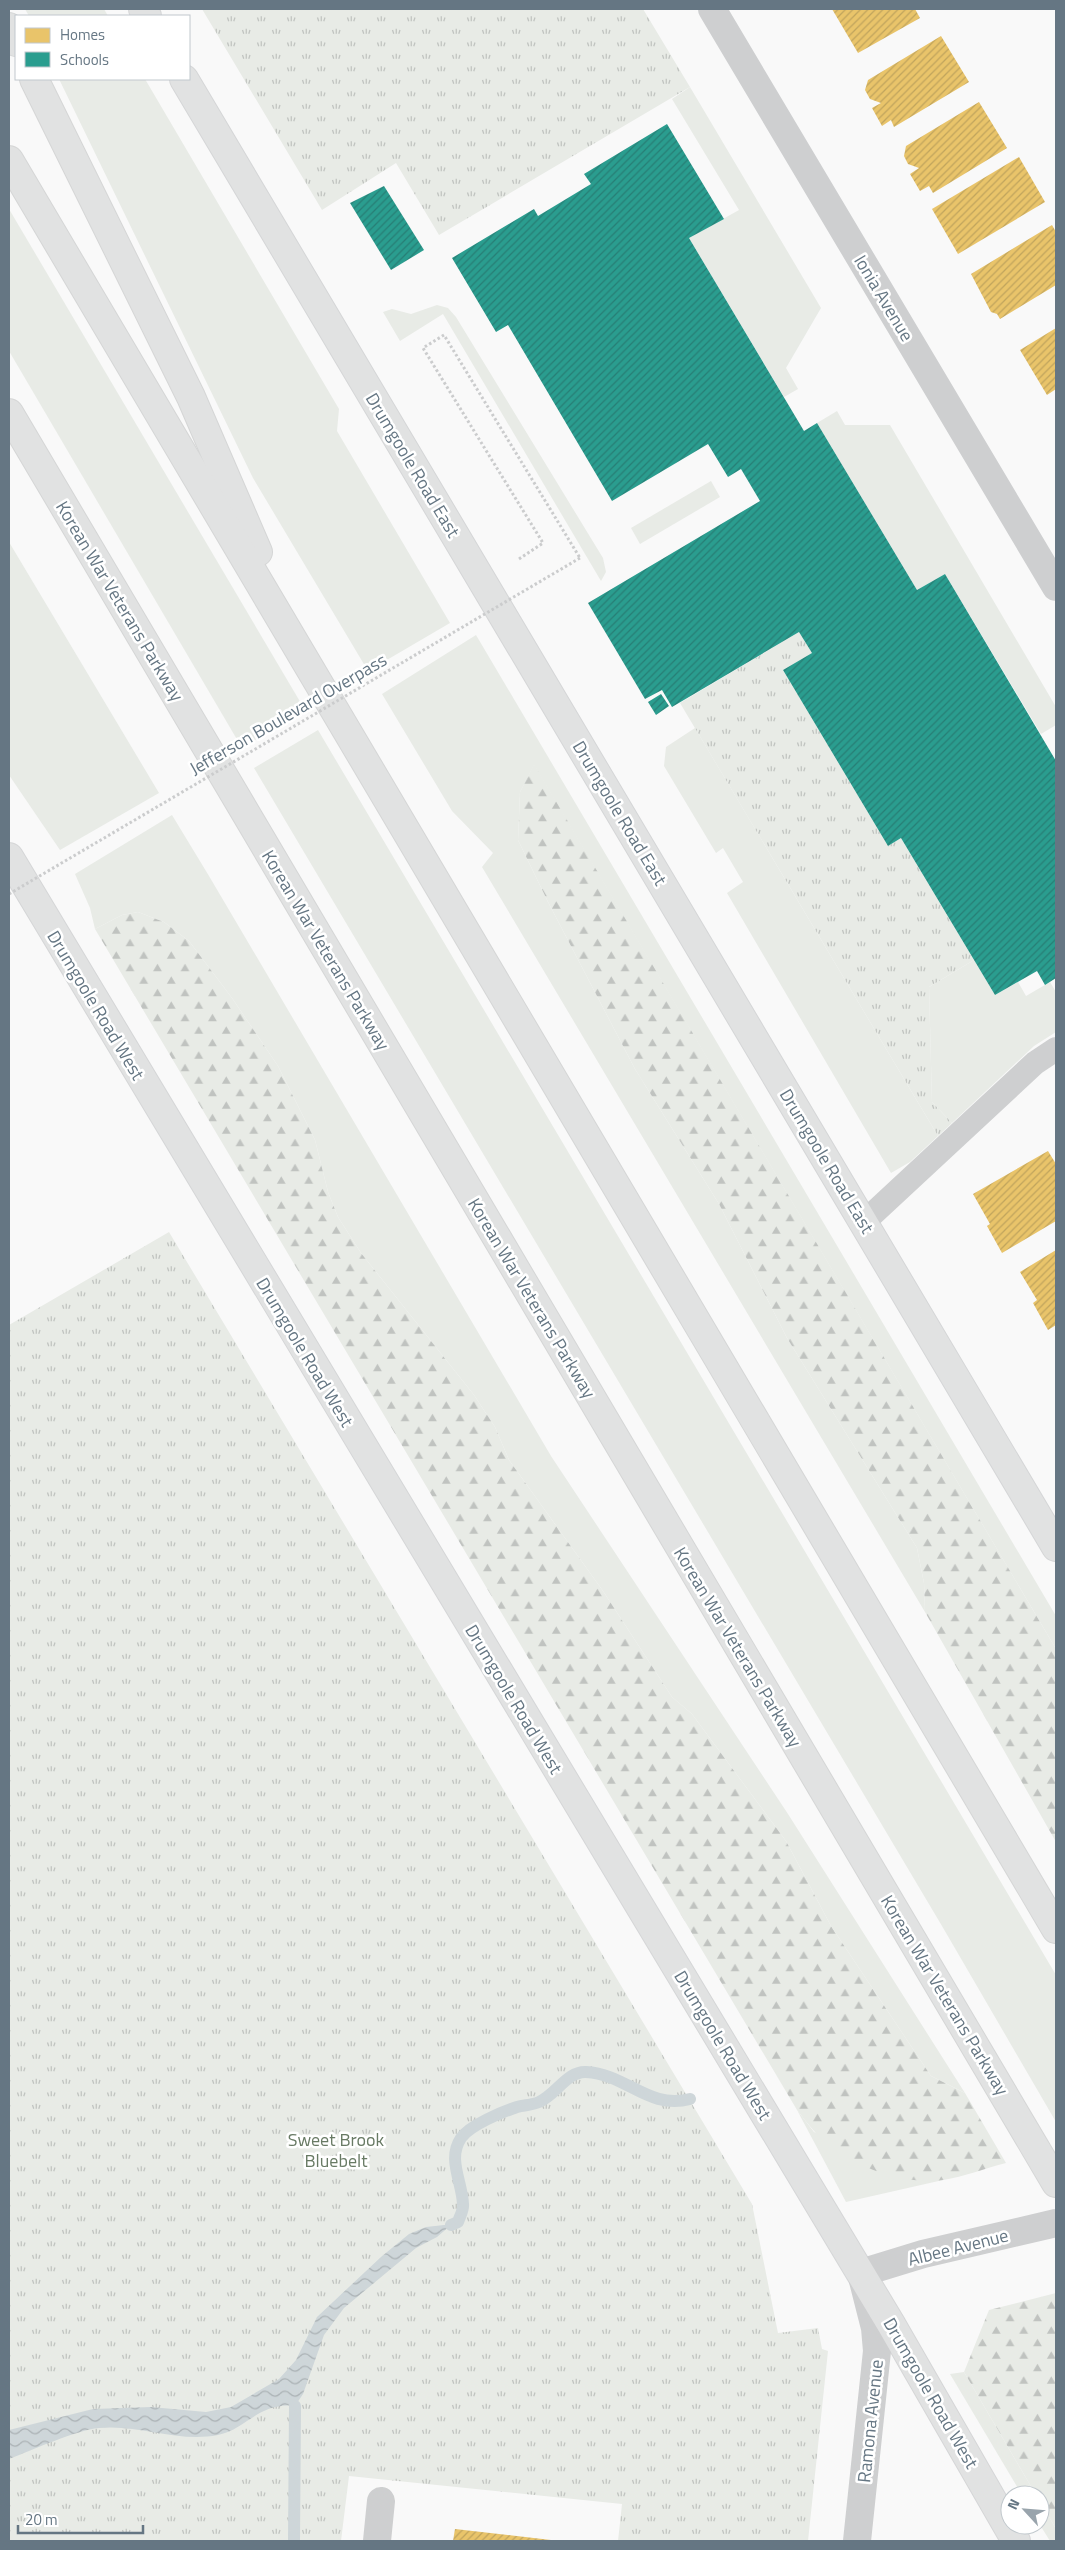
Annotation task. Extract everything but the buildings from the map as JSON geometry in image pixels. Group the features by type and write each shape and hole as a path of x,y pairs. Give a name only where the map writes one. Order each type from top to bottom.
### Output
{"main road":[{"path":"9,27 15,40"},
{"path":"34,80 191,397 304,659"},
{"name":"Drumgoole Road East","path":"185,80 1056,1547"},
{"path":"9,160 1056,1929"},
{"name":"Korean War Veterans Parkway","path":"9,413 1056,2183"},
{"name":"Drumgoole Road West","path":"9,858 861,2273 1016,2541"}],"street":[{"name":"Ionia Avenue","path":"712,9 1056,587"},
{"name":"Albee Avenue","path":"861,2273 923,2254 1056,2222"},
{"name":"Ramona Avenue","path":"857,2541 877,2351 875,2328 861,2273"},
{"path":"377,2541 381,2501"}],"lane":[{"path":"864,1222 1035,1063 1056,1049"}],"path":[{"name":"Jefferson Boulevard Overpass","path":"9,894 580,558 444,335 423,348 543,544 519,558"}],"green space":[{"path":"25,9 104,9 107,15 28,15"},
{"path":"202,9 643,9 690,87 439,235 396,163 322,210"},
{"path":"59,80 146,80 339,409 337,431 450,623 368,671 253,478"},
{"path":"690,87 821,308 786,368 798,389 784,397 689,238 739,210 672,99"},
{"path":"9,209 305,710 242,748 9,351"},
{"path":"437,305 448,308 456,317 603,558 606,572 601,581 443,314 400,341 383,312 392,309 411,314"},
{"path":"837,411 845,425 890,425 1056,707 1056,725 1041,734 945,574 917,590 817,423"},
{"path":"711,481 720,497 640,544 631,528"},
{"path":"9,542 159,793 60,850 9,775"},
{"path":"799,632 812,653 783,670 888,846 901,838 974,960 929,987 932,1102 952,1123 938,1136 680,703"},
{"path":"476,635 1056,1616 1056,1649 534,765 520,792 518,840 635,1069 719,1204 787,1338 917,1548 924,1583 925,1612 482,867 493,853 452,811 382,694"},
{"path":"695,728 938,1136 910,1162 891,1173 727,893 743,882 723,848 716,853 664,766 666,747"},
{"path":"318,730 1056,1975 1056,2122 942,1926 254,768"},
{"path":"534,764 1056,1649 1056,1842 925,1612 924,1583 917,1548 787,1338 719,1204 635,1069 548,902 518,840 520,792"},
{"path":"172,815 551,1456 788,1814 965,2093 931,2076 831,1926 786,1841 692,1714 672,1697 603,1591 509,1460 495,1427 474,1395 361,1253 338,1217 328,1192 315,1140 278,1066 232,998 189,941 164,922 138,912 122,915 95,929 90,908 75,874"},
{"path":"138,912 164,922 189,941 232,998 278,1066 315,1140 328,1192 338,1217 361,1253 474,1395 495,1427 509,1460 603,1591 672,1697 692,1714 786,1841 831,1926 931,2076 965,2093 1006,2163 943,2180 929,2181 899,2178 869,2168 831,2147 808,2125 797,2110 95,929 122,915"},
{"path":"974,960 995,995 1018,982 1026,996 1050,982 1056,992 1056,1032 1034,1046 952,1123 932,1102 929,987"},
{"name":"Sweet Brook Bluebelt","path":"169,1232 752,2204 778,2333 818,2328 822,2349 828,2351 808,2541 618,2541 622,2504 349,2476 341,2541 9,2541 9,1325"},
{"path":"797,2110 814,2132 918,2180 943,2180 846,2202"},
{"path":"1056,2293 1056,2529 1050,2518 1050,2485 1030,2485 964,2372 989,2310"},
{"path":"964,2372 1030,2485 1016,2485 950,2374"},
{"path":"1050,2518 1056,2529 1056,2541 1050,2541 1046,2535 1050,2535"}],"water":[{"path":"451,2225 437,2237 416,2248 344,2308 324,2335 303,2394 295,2406 271,2408 237,2428 218,2435 188,2437 114,2427 99,2428 67,2436 9,2459 9,2430 93,2409 151,2407 206,2412 231,2407 279,2379 296,2360 317,2317 381,2257 409,2234 426,2227"}],"waterway":[{"path":"451,2225 458,2222 463,2206 455,2154 461,2138 471,2128 503,2112 539,2102 573,2075 586,2072 601,2074 662,2100 690,2099"},
{"path":"294,2541 295,2406"}]}
